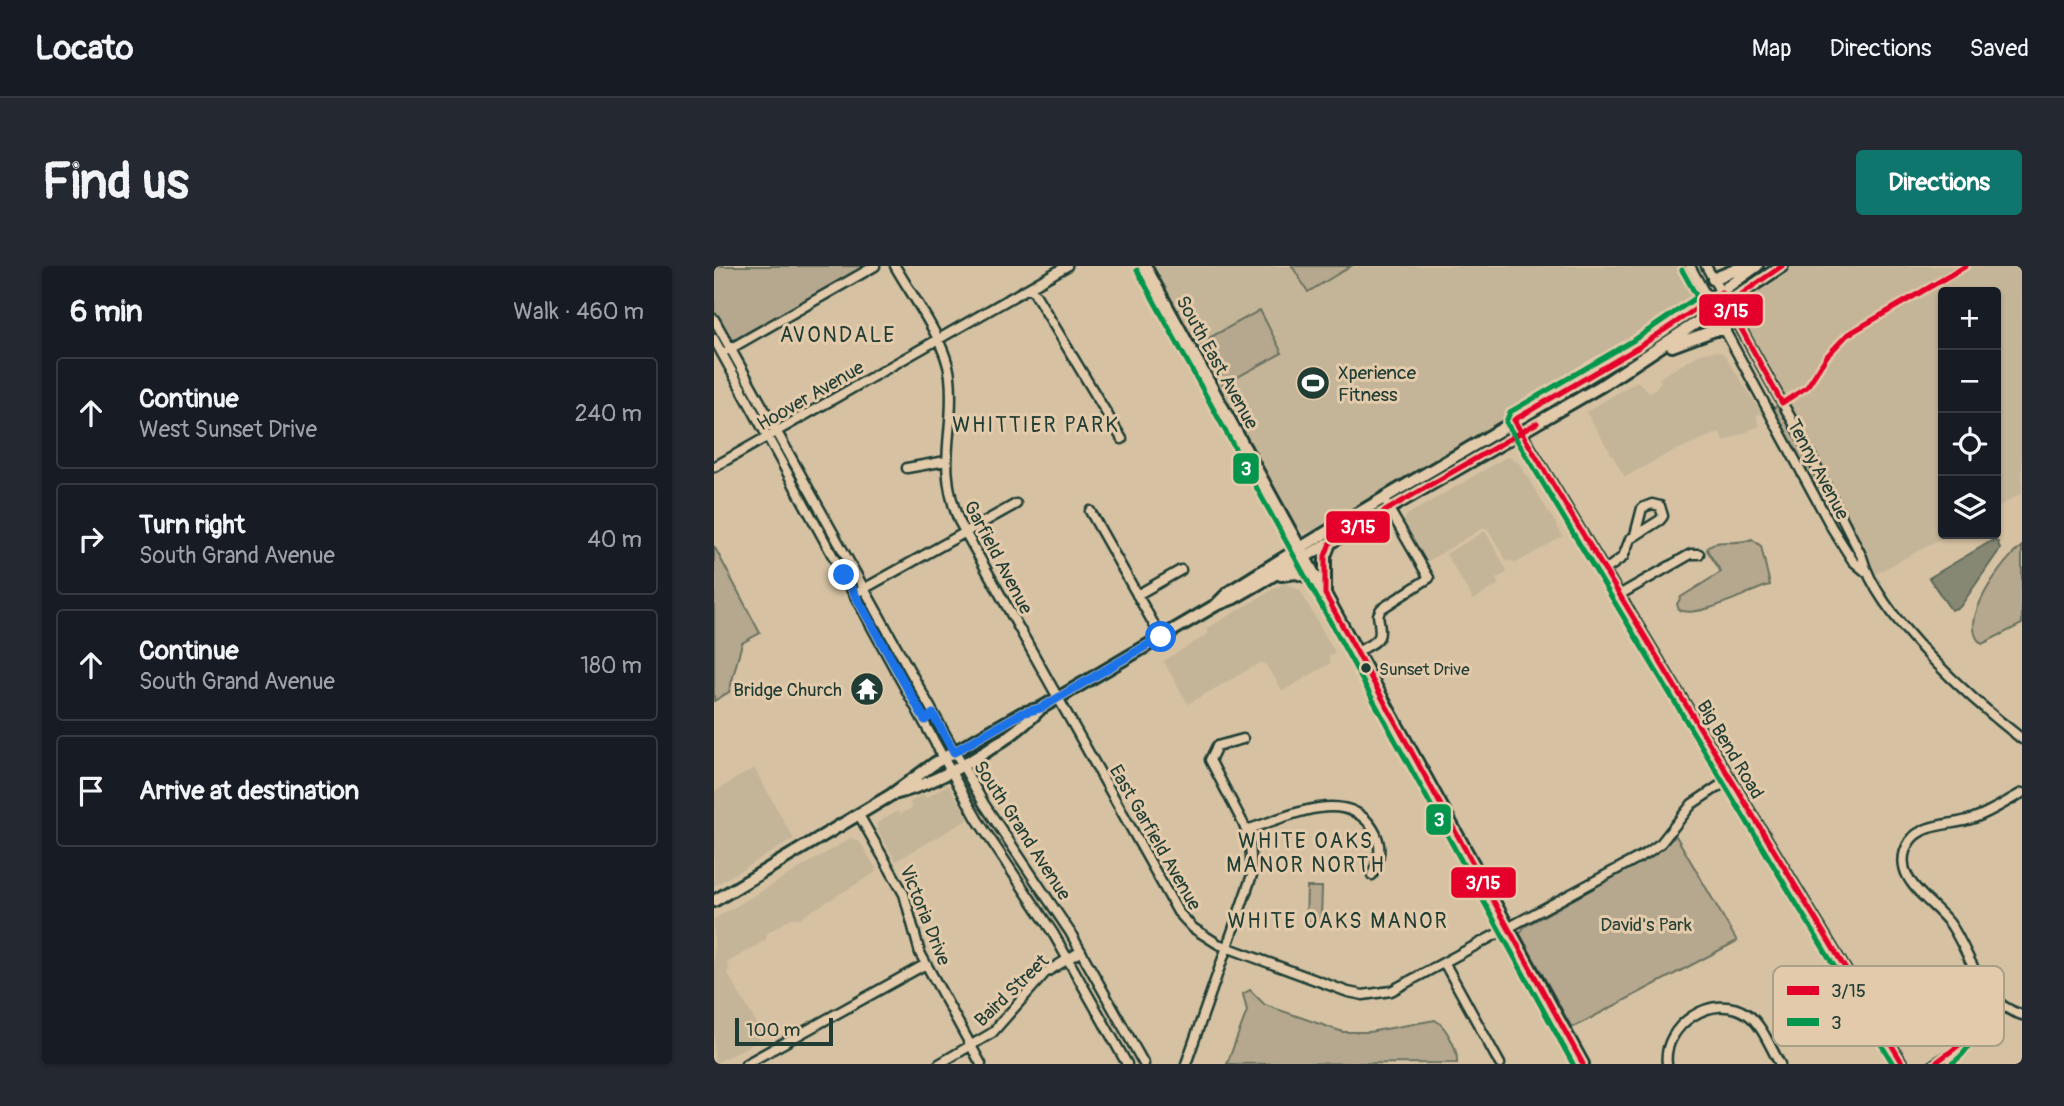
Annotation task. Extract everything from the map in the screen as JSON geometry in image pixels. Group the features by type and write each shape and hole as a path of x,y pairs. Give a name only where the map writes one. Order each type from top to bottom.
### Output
{"main road":[{"name":"South East Avenue","path":"1145,266 1583,1064"},
{"path":"1713,279 1745,266"},
{"path":"1262,583 1332,529 1642,345 1757,266"},
{"path":"1216,605 1228,592 1303,553 1330,543 1660,350 1782,266"},
{"path":"1660,350 1715,330 1725,330"},
{"path":"1293,533 1314,534 1332,529"},
{"path":"1325,594 1325,556 1330,543"},
{"path":"891,795 921,787 961,764 1027,723 1041,708 1057,698 1216,605 1262,583 1293,573 1317,580"},
{"path":"714,901 891,795 914,775 949,754 1022,713 1041,708"}],"street":[{"path":"722,354 875,266"},
{"name":"Garfield Avenue","path":"895,266 936,341 950,376 946,461 949,494 966,533 1057,698"},
{"name":"Hoover Avenue","path":"714,467 1067,266"},
{"name":"Tenny Avenue","path":"1690,266 1842,545 1866,572 1889,608 1918,644 2022,740"},
{"name":"Tenny Avenue","path":"1706,266 1824,483 1862,557 1866,572"},
{"path":"1031,287 1122,439"},
{"name":"South Grand Avenue","path":"714,319 717,332 730,349 933,714 949,754 950,770 982,828 1069,958 1127,1064"},
{"name":"South Grand Avenue","path":"714,340 925,720 949,754 961,764 984,804 1082,951 1144,1064"},
{"path":"1770,410 1782,403"},
{"name":"Big Bend Road","path":"1514,420 1844,966"},
{"path":"907,468 946,461"},
{"path":"1811,490 1824,483"},
{"path":"1357,652 1381,636 1378,618 1381,609 1429,578 1389,509 1385,496"},
{"path":"855,594 1016,505"},
{"path":"811,516 820,510"},
{"path":"1090,510 1161,637"},
{"path":"1604,571 1623,557 1628,542 1635,535"},
{"path":"1619,594 1690,554 1699,554"},
{"path":"1137,594 1181,570"},
{"path":"899,676 909,670"},
{"name":"East Garfield Avenue","path":"1057,698 1178,912 1204,936 1229,948 1363,995 1391,991 1445,964 1658,846 1692,804 1731,778"},
{"path":"925,720 933,714"},
{"path":"1186,1064 1229,948 1252,875 1246,830 1210,760 1217,746 1243,740"},
{"path":"1974,966 1951,925 1912,886 1903,862 1910,841 1929,828 1974,818 2022,793"},
{"path":"1246,830 1320,808 1348,809 1368,821 1378,838 1380,856 1371,875"},
{"name":"Victoria Drive","path":"859,815 904,894 914,938 981,1064"},
{"name":"Baird Street","path":"939,1064 972,1046 1005,1021 1045,973 1082,951"},
{"path":"746,1064 926,964"},
{"path":"1445,964 1500,1064"},
{"path":"1667,1064 1668,1042 1679,1026 1698,1013 1723,1006 1735,1008 1751,1017 1780,1064"},
{"path":"2004,1008 2022,1015"},
{"name":"Big Bend Road","path":"1892,1046 1903,1064"},
{"path":"1934,1064 1960,1046"}],"shaded area":[{"path":"1152,266 1685,266 1701,298 1638,343 1319,530 1303,532 1296,527"},
{"path":"1791,266 2022,266 2022,493 2001,505 2001,287 1938,287 1940,539 1874,575 1728,306"},
{"path":"1716,351 1724,354 1762,413 1756,416 1760,426 1724,442 1719,432 1668,454 1625,477 1586,412 1637,381 1651,393 1661,382 1659,378 1700,354"},
{"path":"1508,456 1519,463 1563,536 1515,564 1512,560 1507,562 1488,529 1483,528 1425,563 1402,523 1407,515"},
{"path":"1485,531 1508,572 1496,579 1499,584 1473,600 1446,554"},
{"path":"1993,540 1998,542 2000,549 1960,607 1951,610 1929,578"},
{"path":"1284,583 1300,590 1335,653 1328,657 1331,663 1283,691 1265,664 1260,663 1188,704 1163,661 1208,634 1206,629"},
{"path":"754,768 794,839 714,886 714,792"},
{"path":"948,784 969,819 896,861 877,830 877,823 898,811 900,814 912,808 910,802 923,794 926,798"},
{"path":"851,838 860,842 876,868 875,873 800,918 792,918 767,933 766,940 727,963 730,970 727,972 761,1031 760,1040 714,1064 714,919"}],"green space":[{"path":"714,266 874,266 730,348 714,319"},
{"path":"1292,266 1351,266 1308,292"},
{"path":"1260,310 1282,353 1223,385 1200,343"},
{"path":"1782,403 1866,572 1853,561 1770,410"},
{"path":"1752,539 1761,546 1770,585 1711,608 1688,612 1679,610 1677,604 1681,597 1721,572 1707,550 1708,546"},
{"path":"714,546 760,633 742,643 729,692 714,701"},
{"path":"2022,546 2022,624 1982,644 1975,635 1974,622 1978,608 1994,578"},
{"name":"David's Park","path":"1676,836 1737,941 1572,1028 1520,934 1524,927 1646,859"},
{"path":"1307,887 1322,887 1321,921 1306,921"},
{"path":"1250,990 1265,1005 1343,1032 1369,1032 1435,1020 1451,1039 1457,1063 1227,1064 1247,1011 1243,994"}],"transit line":[{"name":"3/15","path":"1714,313 1782,266"},
{"name":"3/15","path":"1844,966 1514,420 1639,347 1721,292 1782,403 1807,387 1827,356 1847,335 1966,266"},
{"name":"3","path":"1137,270 1573,1064"},
{"name":"3","path":"1682,270 1697,297 1634,340 1510,412 1506,422 1834,966"},
{"name":"3/15","path":"1537,423 1330,543 1325,556 1325,594 1583,1064"},
{"name":"3","path":"1882,1046 1893,1064"},
{"name":"3/15","path":"1892,1046 1903,1064"},
{"name":"3/15","path":"1934,1064 1958,1046"},
{"name":"3","path":"1951,1064 1968,1046"}],"place":[{"name":"Xperience Fitness","path":"1313,383"},
{"name":"Sunset Drive","path":"1366,668"},
{"name":"Bridge Church","path":"867,689"}],"district":[{"name":"AVONDALE","path":"838,335"},
{"name":"WHITTIER PARK","path":"1036,425"},
{"name":"WHITE OAKS MANOR NORTH","path":"1306,853"},
{"name":"WHITE OAKS MANOR","path":"1338,921"}],"route":[{"path":"844,575 925,720 933,714 954,752 1022,713 1041,708 1161,637"}]}
